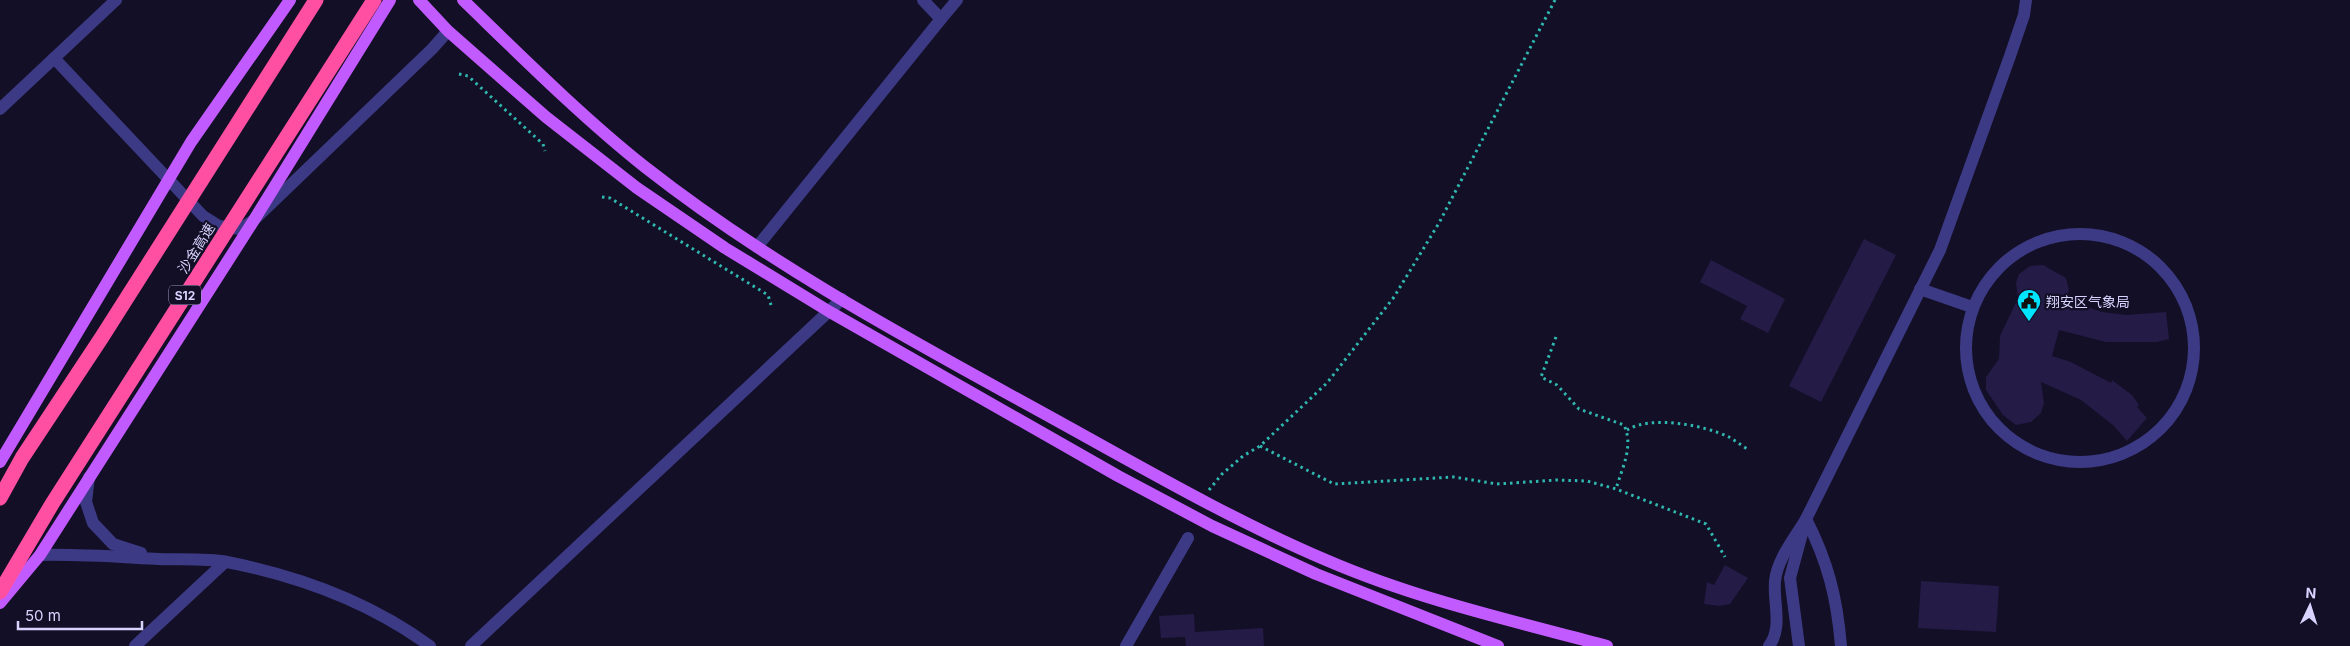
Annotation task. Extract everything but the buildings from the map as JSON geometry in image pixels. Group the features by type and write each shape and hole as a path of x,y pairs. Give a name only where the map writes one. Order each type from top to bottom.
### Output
{"highway":[{"path":"0,498 22,458 102,337 316,0"},
{"name":"沙金高速","path":"0,592 52,504 374,0"}],"main road":[{"path":"0,462 192,142 290,0"},
{"path":"0,603 40,555 254,220 390,0"},
{"path":"419,0 448,31 546,117 637,188 725,248 830,312 1118,476 1212,526 1316,574 1498,646"},
{"path":"463,0 528,63 644,166 757,247 842,300 957,366 1202,501 1328,561 1440,601 1607,646"}],"street":[{"path":"0,109 116,0"},
{"path":"923,0 941,19"},
{"path":"757,247 957,0"},
{"path":"1769,646 1772,642 1777,620 1775,580 1782,558 1806,519 1940,250 2021,23 2026,0"},
{"path":"54,58 203,216 219,226 240,229 254,220 432,49 448,31"},
{"path":"2087,233 2123,241 2154,259 2178,286 2193,320 2196,356 2187,392 2166,425 2135,449 2097,462 2057,460 2020,446 1990,420 1971,385 1965,346 1972,308 1990,276 2017,252 2034,244 2050,237 2087,233"},
{"path":"1920,290 1972,308"},
{"path":"471,646 842,300"},
{"path":"90,476 86,502 93,523 113,544 158,559"},
{"path":"1798,646 1790,578 1806,519"},
{"path":"1806,519 1822,549 1832,581 1838,608 1841,646"},
{"path":"1126,646 1188,538"},
{"path":"40,555 73,554 225,562 278,574 356,602 412,633 430,646"},
{"path":"135,646 225,562"}],"path":[{"path":"1202,501 1222,474 1243,456 1260,446 1327,382 1394,297 1440,223 1555,0"},
{"path":"459,74 468,76 543,144 545,151"},
{"path":"602,196 610,198 768,295 770,305"},
{"path":"1556,337 1541,376 1557,385 1579,409 1624,425 1629,435 1629,445 1616,489"},
{"path":"1626,430 1636,424 1650,423 1669,423 1700,428 1728,437 1749,450"},
{"path":"1260,446 1334,484 1454,477 1496,484 1557,480 1587,481 1616,489 1706,524 1725,557"}],"place":[{"name":"翔安区气象局","path":"2029,322"}]}
